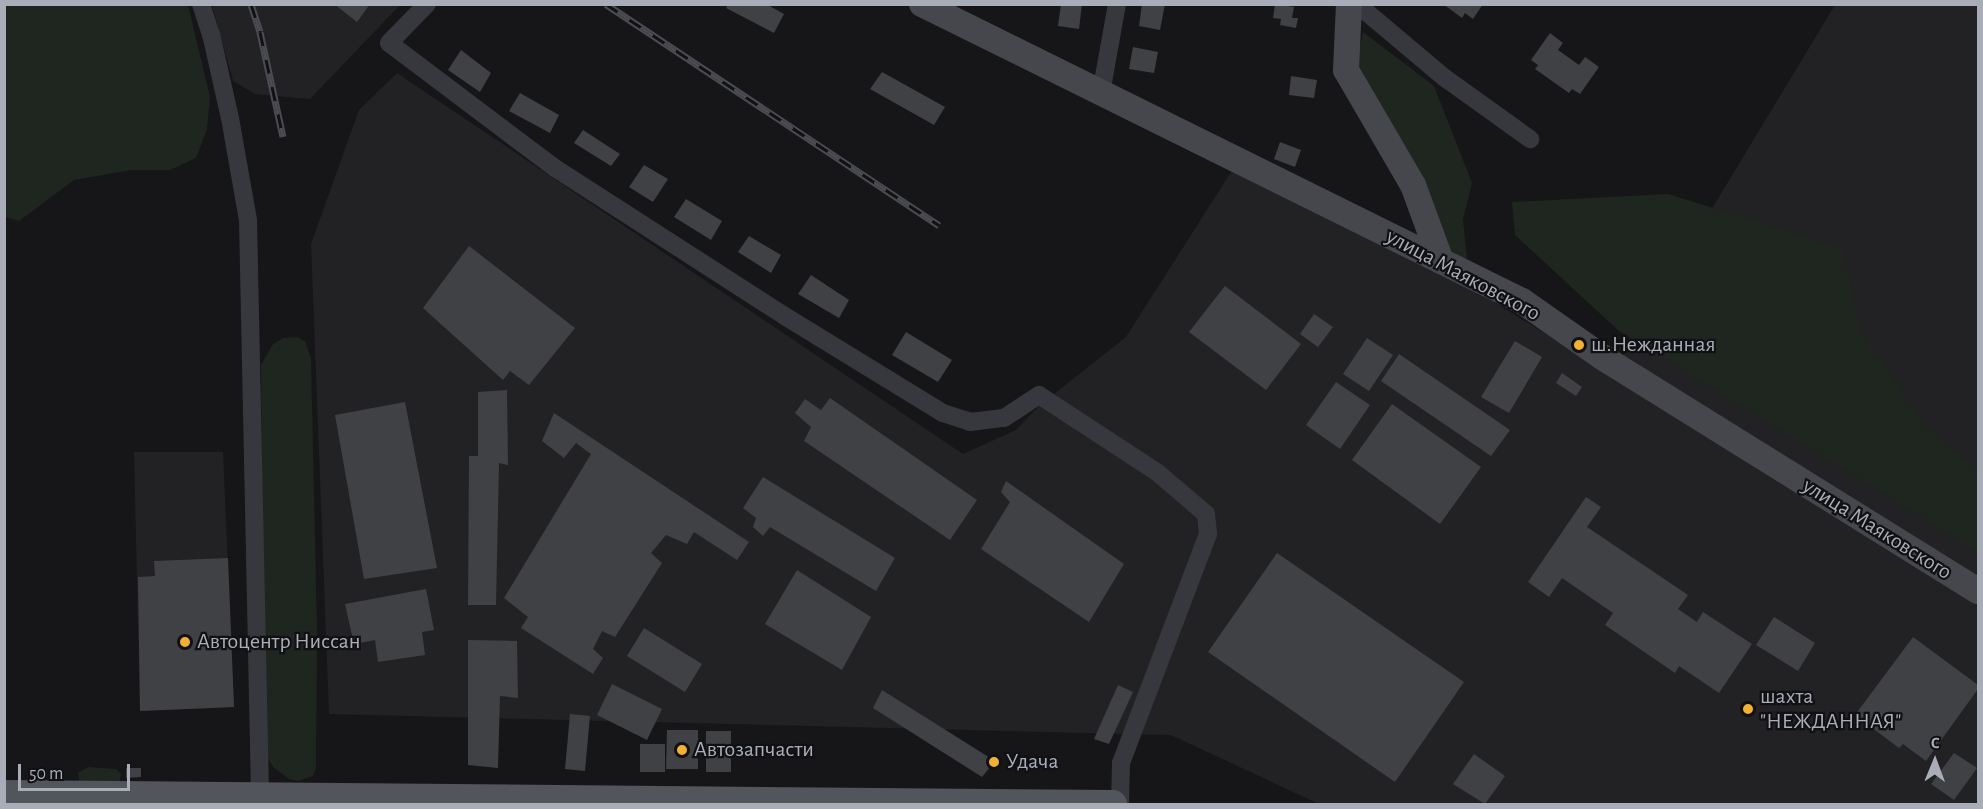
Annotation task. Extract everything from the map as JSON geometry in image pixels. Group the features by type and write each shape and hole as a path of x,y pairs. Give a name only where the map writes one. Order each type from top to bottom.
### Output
{"main road":[{"path":"4,794 260,800 1113,804"}],"street":[{"path":"201,4 211,34 231,118 248,220 260,800"},
{"path":"427,4 389,43 555,168 783,315 943,413 970,422 1004,418 1039,395 1158,473 1206,514 1208,534 1121,763 1120,804"},
{"path":"1101,93 1117,4"},
{"path":"1349,4 1346,70 1413,185 1441,261"},
{"path":"1357,4 1445,78 1530,139"},
{"name":"улица Маяковского","path":"931,7 1522,301 1602,357 1978,591"}],"shaded area":[{"path":"4,5 188,5 210,97 207,129 196,158 170,170 131,170 74,180 19,221 5,217"},
{"path":"212,5 400,5 310,99 255,94 233,81"},
{"path":"1835,5 1978,5 1978,804 1319,804 1171,735 329,714 311,244 359,110 397,73 963,454 1016,430 1039,406 1126,337 1235,166 1474,290 1612,374"},
{"path":"1363,32 1434,86 1472,183 1463,219 1467,261 1447,248 1420,176 1357,62"},
{"path":"1668,194 1842,248 1862,332 1926,427 1978,471 1978,552 1619,331 1515,235 1512,202"},
{"path":"297,337 305,341 311,358 317,632 316,768 313,776 298,781 289,779 273,767 268,758 264,731 261,365 273,344 283,338"},
{"path":"134,452 223,452 234,707 140,711"},
{"path":"88,767 116,769 121,774 119,784 80,784 78,773"}],"building":[{"path":"334,4 370,4 357,22"},
{"path":"728,4 766,4 784,14 774,33 726,8"},
{"path":"1061,4 1082,4 1079,29 1058,26"},
{"path":"1142,4 1165,4 1160,30 1139,26"},
{"path":"1275,4 1294,7 1292,18 1298,18 1296,28 1280,25 1281,19 1273,18"},
{"path":"1443,4 1483,4 1473,19 1465,13 1462,18"},
{"path":"1550,33 1563,43 1558,50 1579,65 1585,57 1599,67 1580,94 1572,89 1569,93 1535,69 1538,65 1531,60"},
{"path":"1133,47 1158,52 1154,73 1129,69"},
{"path":"461,50 491,73 480,92 448,70"},
{"path":"882,72 945,107 934,125 870,89"},
{"path":"1291,76 1317,80 1314,98 1289,95"},
{"path":"520,93 559,115 550,133 509,111"},
{"path":"583,130 620,154 611,166 574,143"},
{"path":"1280,142 1301,150 1295,167 1274,159"},
{"path":"644,165 668,179 653,202 629,187"},
{"path":"686,199 722,221 711,240 674,217"},
{"path":"749,236 781,255 771,273 738,252"},
{"path":"469,246 575,328 529,385 510,371 503,380 423,308"},
{"path":"811,275 849,300 839,318 798,294"},
{"path":"1225,286 1301,344 1266,390 1189,332"},
{"path":"1314,314 1333,327 1318,347 1300,334"},
{"path":"906,332 952,360 938,382 892,355"},
{"path":"1367,338 1393,355 1369,391 1343,374"},
{"path":"1515,341 1542,357 1509,413 1481,397"},
{"path":"1399,354 1510,430 1491,456 1381,381"},
{"path":"1562,373 1582,387 1576,396 1556,383"},
{"path":"1336,382 1370,405 1340,449 1306,425"},
{"path":"507,390 508,465 499,463 496,605 468,605 469,456 478,456 478,392"},
{"path":"830,398 977,500 950,540 804,441 811,427 795,413 805,399 821,410"},
{"path":"405,402 437,568 364,579 335,415"},
{"path":"1392,404 1481,467 1440,524 1352,460"},
{"path":"554,413 749,542 737,560 694,532 687,544 666,535 651,553 662,563 615,637 602,631 593,649 603,658 593,674 521,628 528,617 504,598 591,454 576,443 564,458 542,441"},
{"path":"763,477 895,558 876,591 770,527 763,536 753,527 756,518 743,508"},
{"path":"1006,481 1124,564 1089,622 981,549 1010,502 1001,492"},
{"path":"1586,497 1601,507 1587,527 1688,595 1678,609 1697,622 1703,612 1752,644 1719,693 1679,666 1675,673 1605,625 1613,613 1562,578 1549,597 1528,582"},
{"path":"1277,553 1464,682 1395,782 1208,652"},
{"name":"Автоцентр Ниссан","path":"228,558 234,707 140,711 138,577 155,576 154,561"},
{"path":"797,570 871,617 842,670 765,624"},
{"path":"426,589 434,630 422,632 425,655 378,662 375,640 354,644 345,604"},
{"path":"1774,617 1815,643 1798,671 1756,645"},
{"path":"644,628 702,664 685,692 627,656"},
{"path":"1913,637 1978,685 1978,689 1926,761 1903,744 1899,748 1855,715"},
{"path":"468,640 517,641 518,698 500,696 498,768 468,765"},
{"path":"612,684 662,709 647,740 597,715"},
{"path":"1118,685 1133,692 1109,744 1094,739"},
{"path":"882,690 995,761 982,777 873,708"},
{"path":"570,714 590,716 585,771 565,769"},
{"name":"Автозапчасти","path":"667,730 698,730 698,769 666,769"},
{"path":"706,731 731,731 731,772 706,772"},
{"path":"640,744 665,744 665,772 640,772"},
{"path":"1954,753 1977,768 1954,800 1931,784"},
{"path":"1474,754 1505,776 1485,804 1453,784"},
{"path":"126,768 141,768 141,777 126,778"}],"railway":[{"path":"251,4 260,32 283,137"},
{"path":"606,4 939,225"}],"place":[{"name":"ш.Нежданная","path":"1579,345"},
{"name":"Автоцентр Ниссан","path":"185,642"},
{"name":"шахта \"НЕЖДАННАЯ\"","path":"1748,709"},
{"name":"Автозапчасти","path":"682,750"},
{"name":"Удача","path":"994,762"}]}
